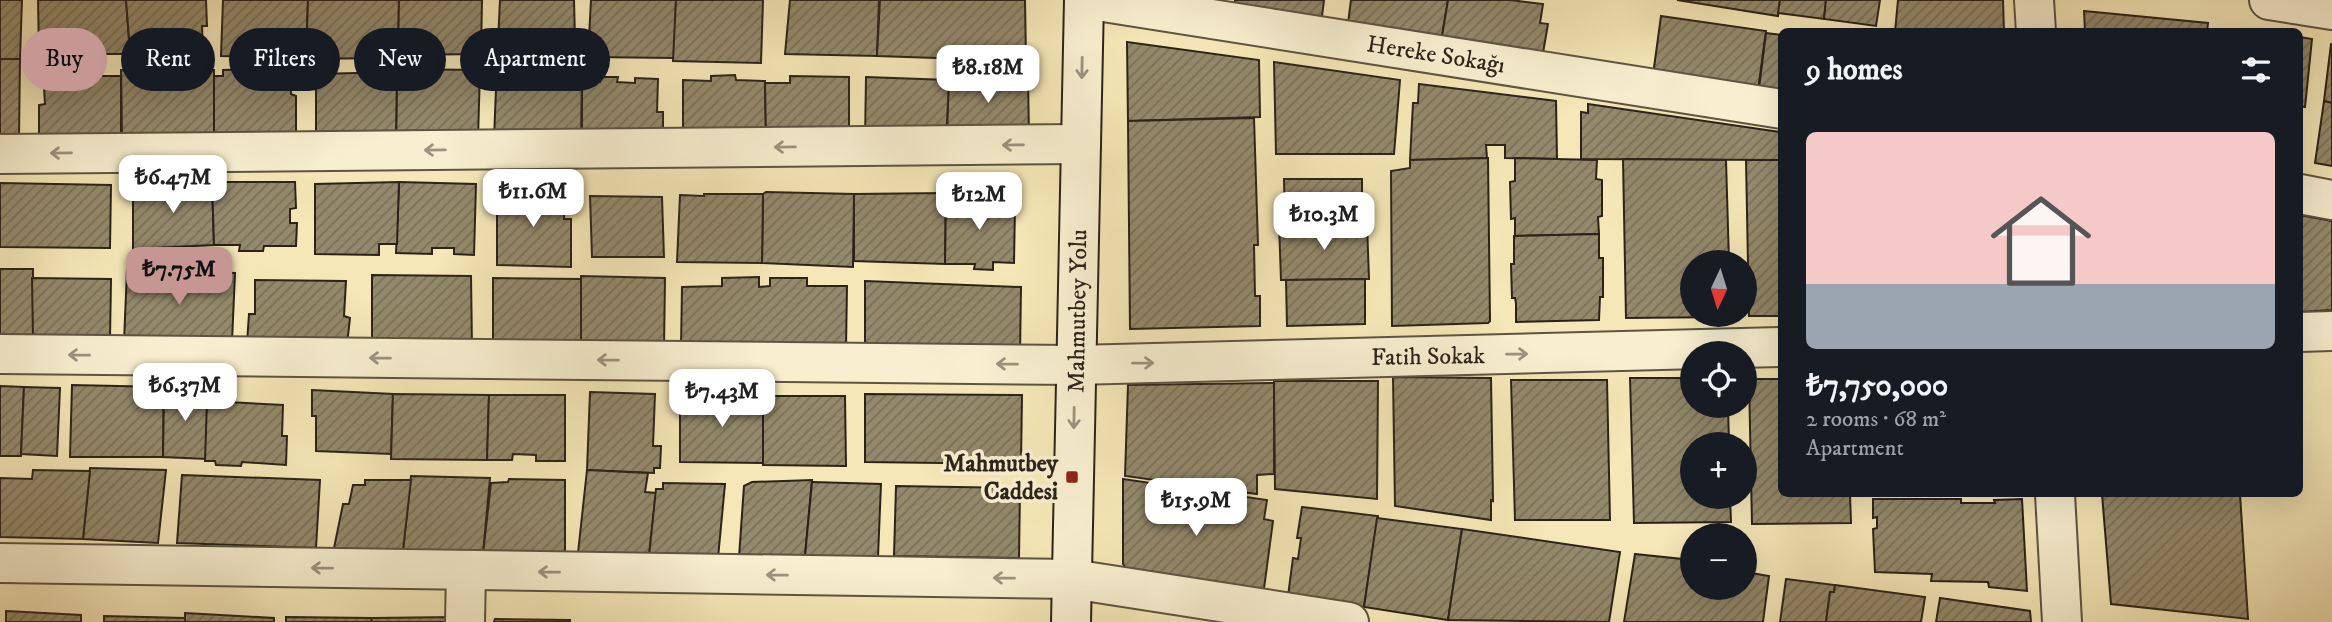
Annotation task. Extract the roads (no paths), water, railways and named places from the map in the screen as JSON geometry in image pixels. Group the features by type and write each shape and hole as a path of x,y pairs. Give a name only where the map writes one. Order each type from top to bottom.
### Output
{"street":[{"name":"Mahmutbey Yolu","path":"1071,622 1084,0"},
{"name":"Hereke Sokağı","path":"1091,0 1778,108"},
{"path":"2034,0 2036,28"},
{"path":"2269,0 2332,10"},
{"path":"0,154 1081,144"},
{"path":"2303,195 2332,200"},
{"path":"2303,332 2332,331"},
{"name":"Fatih Sokak","path":"0,354 1075,365 1778,347"},
{"path":"2055,497 2062,622"},
{"path":"0,563 1072,579 1349,622"},
{"path":"465,622 466,571"}],"place":[{"name":"Mahmutbey Caddesi","path":"1072,477"}]}
